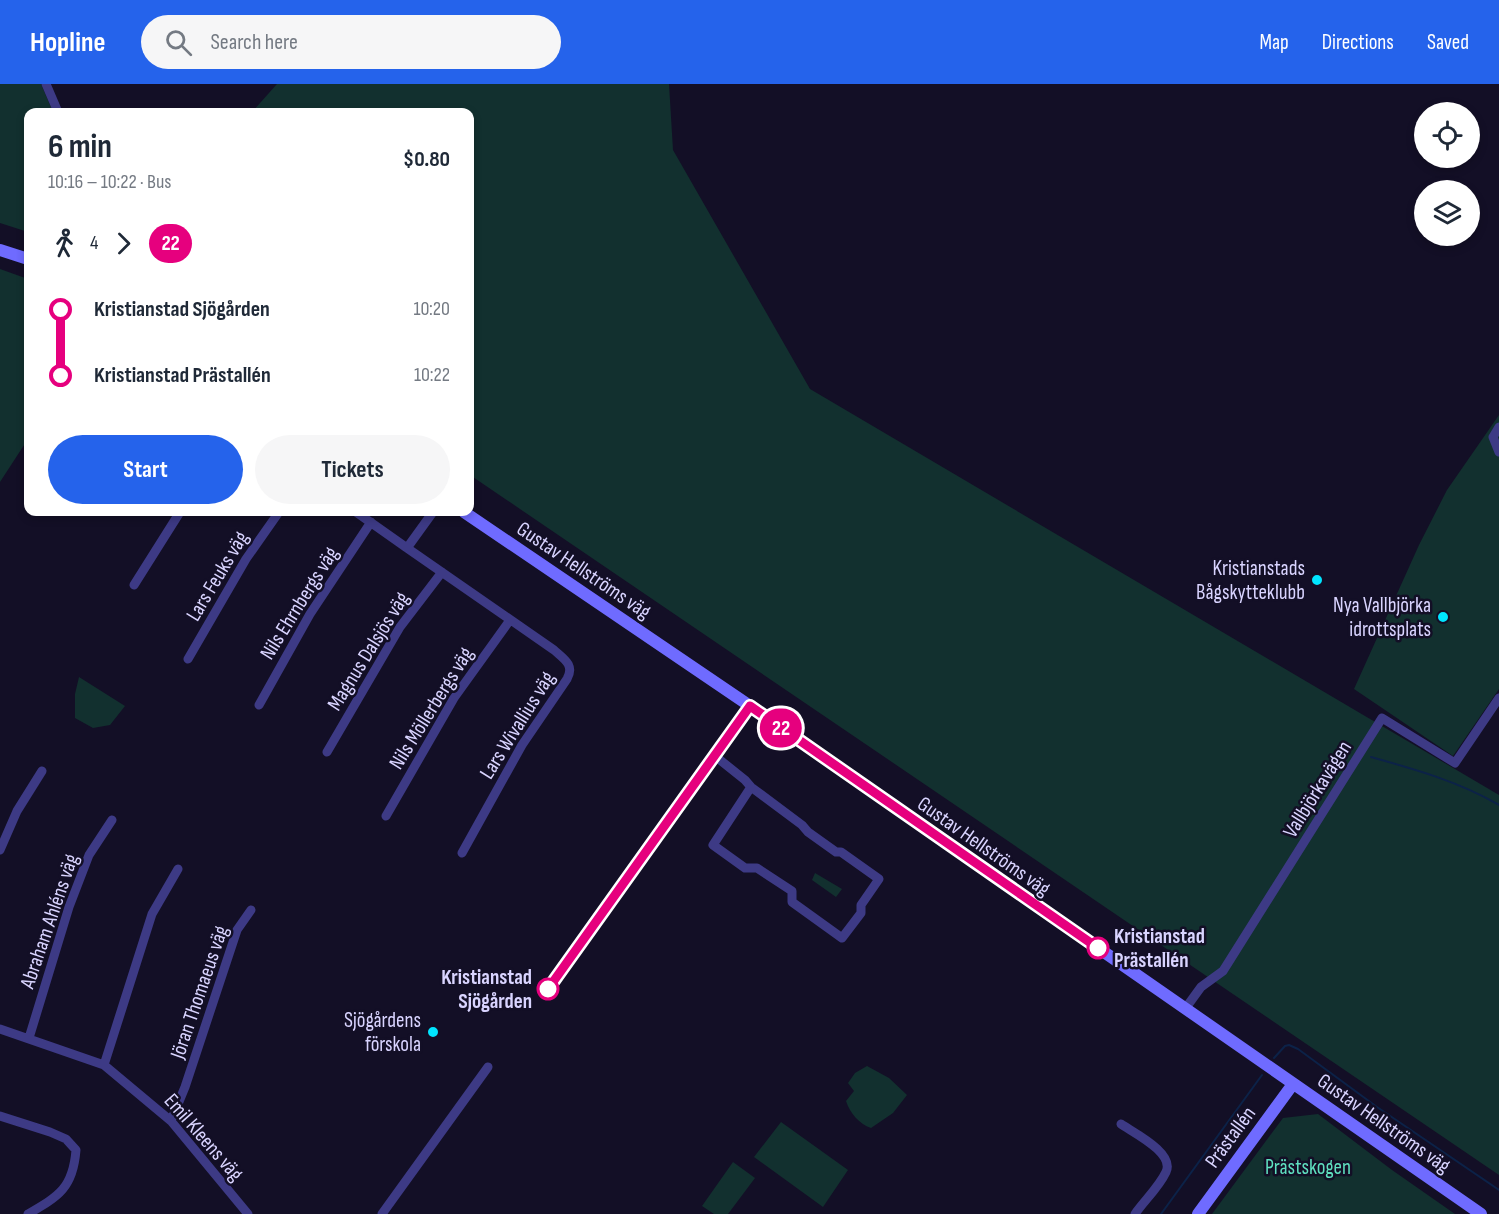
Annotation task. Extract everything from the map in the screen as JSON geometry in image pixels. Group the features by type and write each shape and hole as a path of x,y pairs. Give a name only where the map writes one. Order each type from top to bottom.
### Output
{"street":[{"path":"46,84 56,108"},
{"path":"0,250 24,258"},
{"path":"1499,427 1492,436 1499,452"},
{"path":"134,585 177,516"},
{"name":"Lars Feuks väg","path":"188,659 246,559 276,516"},
{"name":"Lars Wivallius väg","path":"362,516 568,662 570,673 522,745 462,853"},
{"path":"407,548 430,516"},
{"name":"Gustav Hellströms väg","path":"470,516 750,706 1481,1214"},
{"name":"Nils Ehrnbergs väg","path":"259,705 310,614 371,522"},
{"name":"Magnus Dalsjös väg","path":"327,752 400,627 442,572"},
{"name":"Nils Möllerbergs väg","path":"386,816 454,698 510,620"},
{"name":"Vallbjörkavägen","path":"1185,1009 1201,987 1223,971 1382,718 1455,763 1499,698"},
{"path":"573,954 750,706"},
{"path":"715,756 815,837 879,879 861,905 861,913 842,939 792,902 792,891 757,868 745,868 713,845 751,787"},
{"path":"0,850 17,811 42,771"},
{"name":"Abraham Ahléns väg","path":"29,1038 69,907 89,855 112,819"},
{"path":"104,1065 152,914 178,869"},
{"name":"Jöran Thomaeus väg","path":"171,1121 185,1088 237,930 251,910"},
{"name":"Emil Kleens väg","path":"0,1029 104,1065 171,1121 248,1214"},
{"path":"382,1214 488,1067"},
{"name":"Prästallén","path":"1198,1214 1293,1084"},
{"path":"0,1116 66,1139 76,1150 75,1169 67,1186 48,1203 28,1214"},
{"path":"1121,1124 1162,1153 1167,1162 1166,1171 1135,1214"}],"green space":[{"path":"0,84 41,84 51,108 24,108 24,231 0,223"},
{"path":"277,84 669,84 673,150 810,389 1499,795 1499,1175 474,478 474,108 256,108"},
{"path":"0,269 24,278 24,445 0,482"},
{"name":"Nya Vallbjörka idrottsplats","path":"1499,415 1499,689 1453,756 1354,689 1419,545 1447,490"},
{"path":"79,677 125,706 110,725 93,728 75,718 75,694"},
{"path":"815,873 842,889 836,897 812,880"},
{"path":"867,1066 889,1078 907,1095 893,1113 871,1128 855,1118 846,1101 854,1091 848,1083 855,1073"},
{"name":"Prästskogen","path":"1318,1114 1455,1214 1212,1214 1283,1118"},
{"path":"781,1122 848,1170 823,1207 754,1157"},
{"path":"733,1162 755,1178 728,1214 714,1214 702,1206"}],"waterway":[{"path":"1371,757 1453,783 1499,805"},
{"path":"1274,1058 1285,1046 1289,1045 1298,1049 1377,1107 1499,1190"},
{"path":"1161,1214 1262,1075"}],"bus line":[{"name":"22","path":"548,989 750,706 1098,948"}],"place":[{"name":"Kristianstads Bågskytteklubb","path":"1317,580"},
{"name":"Nya Vallbjörka idrottsplats","path":"1443,617"},
{"name":"Kristianstad Prästallén","path":"1098,948"},
{"name":"Kristianstad Sjögården","path":"548,989"},
{"name":"Sjögårdens förskola","path":"433,1032"}]}
